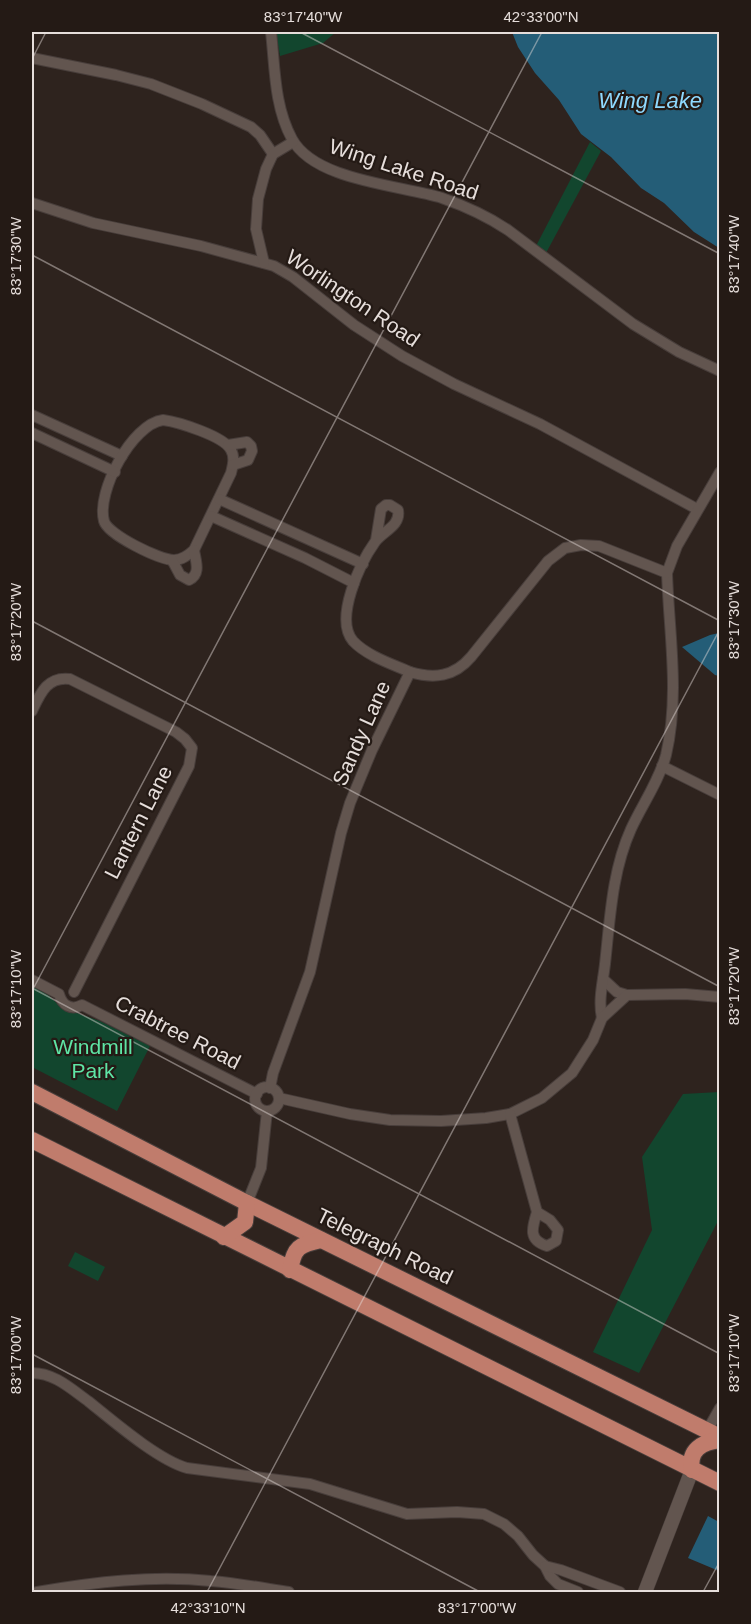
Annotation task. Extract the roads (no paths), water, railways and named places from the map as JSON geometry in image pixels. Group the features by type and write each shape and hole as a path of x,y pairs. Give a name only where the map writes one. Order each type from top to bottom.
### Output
{"highway":[{"name":"Telegraph Road","path":"32,1092 247,1203 715,1436"},
{"path":"32,1140 720,1483"},
{"path":"224,1237 244,1222 247,1203"},
{"path":"290,1270 292,1256 296,1250 305,1244 321,1239"},
{"path":"692,1470 691,1463 695,1451 715,1436"}],"street":[{"name":"Wing Lake Road","path":"271,32 280,106 293,142 309,158 341,173 441,198 486,216 633,324 679,352 720,371"},
{"path":"32,58 116,75 175,93 251,127 260,135 273,154"},
{"path":"264,263 256,229 256,207 266,169 273,154 293,142"},
{"name":"Worlington Road","path":"32,203 111,227 201,246 274,266 293,277 354,325 402,356 454,384 540,424 698,509"},
{"path":"32,415 118,464"},
{"path":"228,445 233,454 233,465 194,550 183,558 172,560 117,536 106,527 103,507 118,464 142,430 155,421 162,420 190,427 228,445 247,442 252,451 248,460 233,465"},
{"path":"32,433 118,464"},
{"path":"602,1018 600,999 621,859 631,829 662,766 669,734 672,697 671,626 667,573 672,556 720,472"},
{"path":"215,508 363,564"},
{"path":"215,508 354,584"},
{"path":"376,540 354,584 348,606 346,628 351,639 362,649 410,672"},
{"name":"Sandy Lane","path":"270,1088 282,1046 310,972 350,802 372,750 410,672 432,677 443,676 459,668 471,657 548,561 565,548 581,545 599,546 667,573"},
{"path":"172,560 183,578 189,580 197,570 194,550"},
{"name":"Lantern Lane","path":"32,711 41,691 54,675 77,682 176,732 196,746 192,760 74,992"},
{"path":"662,766 720,795"},
{"path":"603,979 617,992 627,995 686,994 720,997"},
{"name":"Crabtree Road","path":"32,980 59,994 60,1000 70,1007 75,1008 82,1005"},
{"path":"59,994 64,990 74,992"},
{"name":"Crabtree Road","path":"74,992 78,995 82,1005 256,1094"},
{"path":"279,1098 350,1114 390,1120 441,1121 510,1114 542,1098 572,1073 588,1050 602,1018 627,995"},
{"path":"270,1088 279,1098 276,1107 267,1111 257,1106 256,1094 262,1089 270,1088"},
{"path":"247,1203 261,1168 267,1111"},
{"path":"510,1114 537,1212"},
{"path":"32,1373 55,1378 177,1466 310,1484 407,1514 457,1512 484,1514 504,1524 545,1566 558,1584 578,1593"},
{"path":"715,1436 720,1408"},
{"path":"645,1593 692,1470"},
{"path":"545,1566 620,1593"},
{"path":"37,1593 111,1582 175,1579 210,1581 289,1593"}],"water":[{"name":"Wing Lake","path":"512,32 719,32 719,248 694,232 664,203 641,188 611,157 581,134 559,100 535,73 518,47"},
{"path":"720,633 719,676 682,647"},
{"path":"708,1516 719,1522 719,1571 688,1558"}],"park label":[{"name":"Windmill Park","path":"93,1058"}]}
